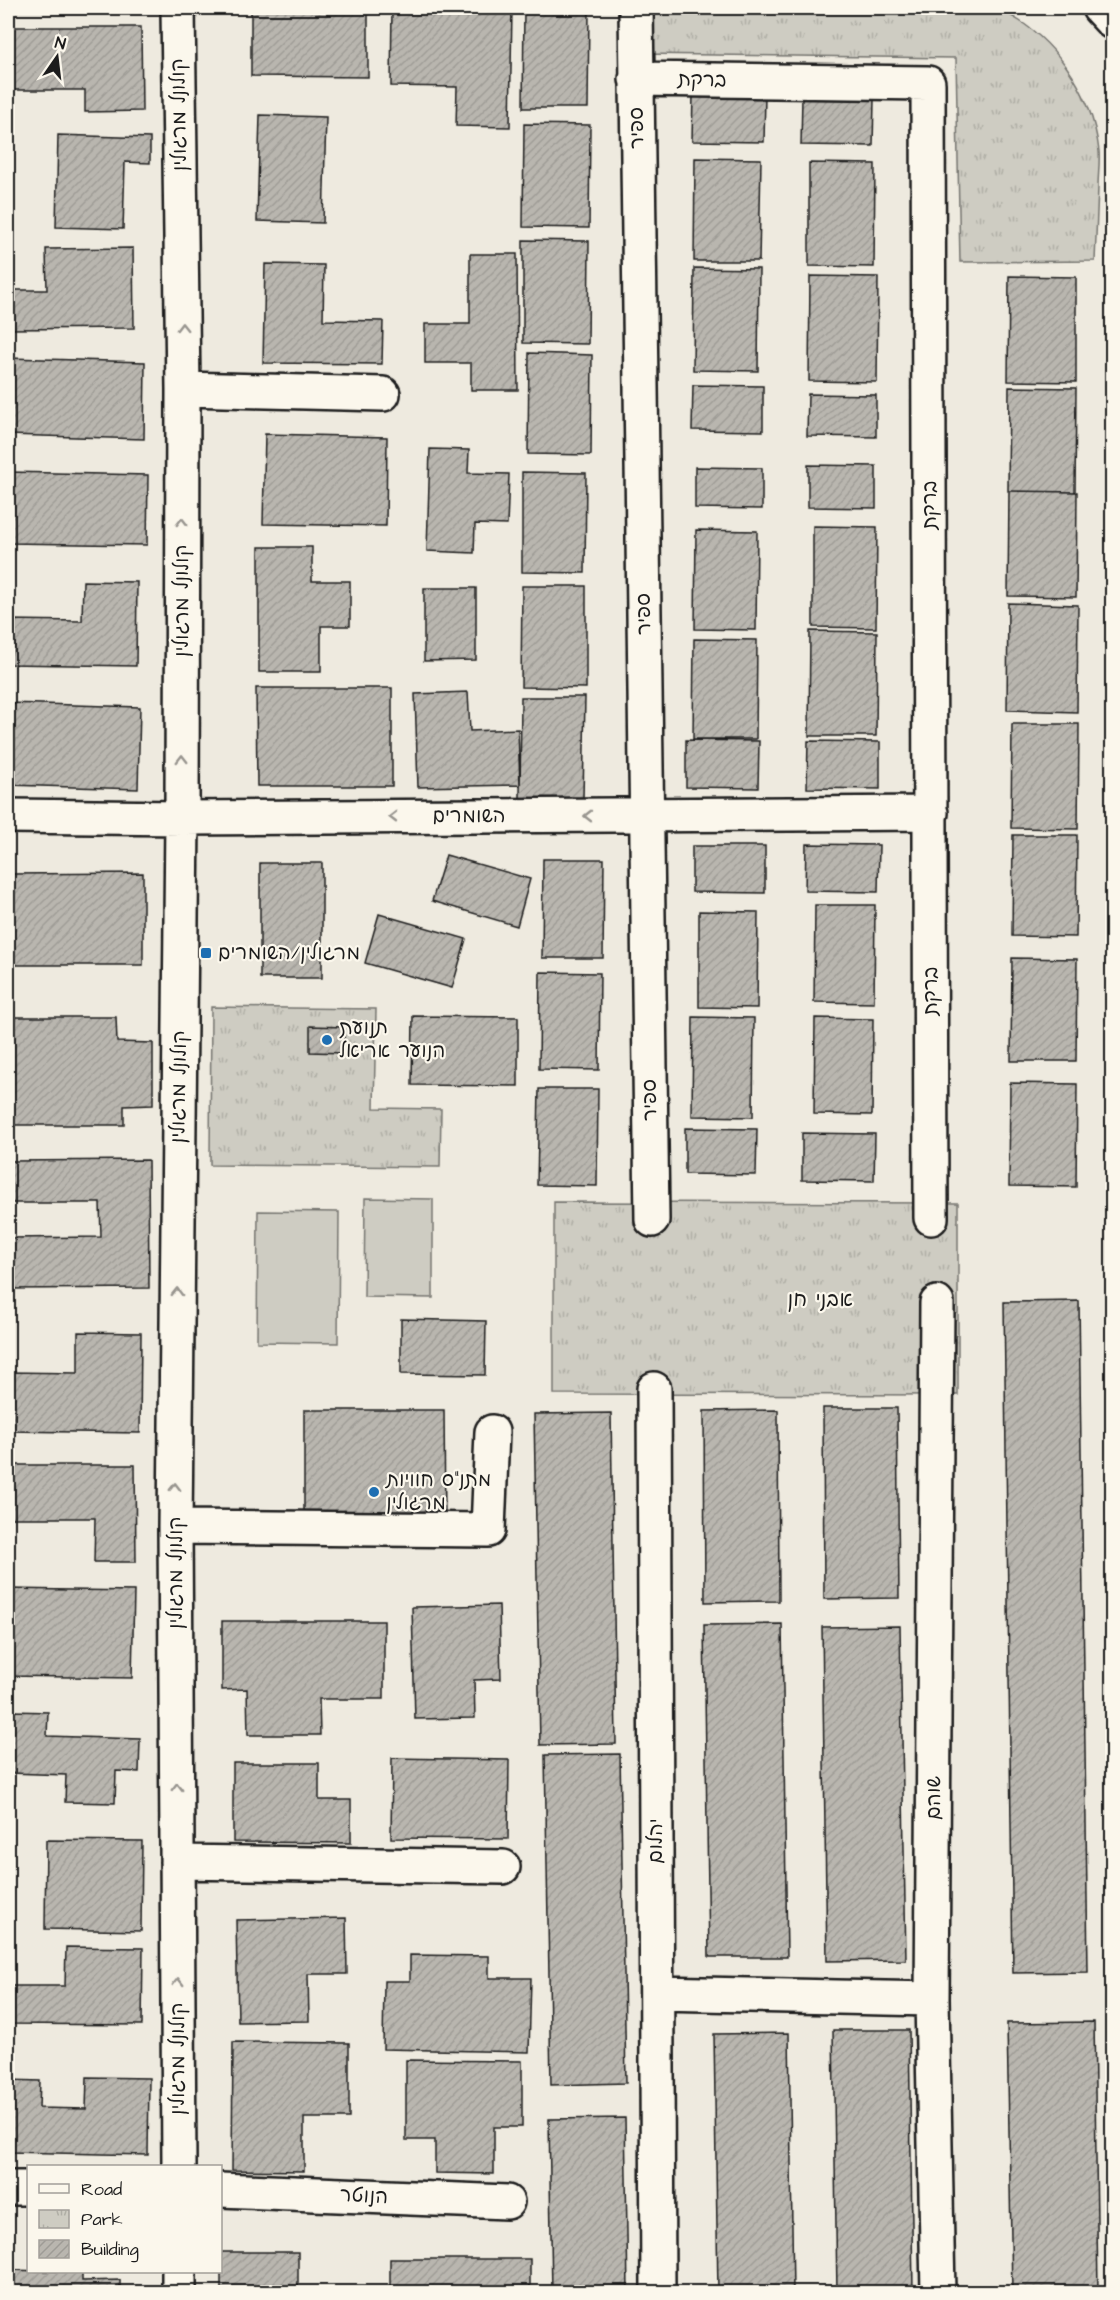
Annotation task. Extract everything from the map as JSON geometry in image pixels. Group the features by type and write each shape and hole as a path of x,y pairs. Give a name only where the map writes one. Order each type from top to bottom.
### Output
{"street":[{"name":"קולונל מרגולין","path":"178,8 183,389 182,818 175,1527 178,2165"},
{"name":"ספיר","path":"636,8 652,1220"},
{"path":"1099,8 1113,22"},
{"name":"ברקת","path":"636,79 928,83 932,813 931,1218"},
{"path":"183,389 383,394"},
{"name":"השומרים","path":"8,816 182,818 932,813"},
{"name":"שוהם","path":"937,1304 932,1999 938,2292"},
{"name":"יהלום","path":"654,1389 658,2292"},
{"path":"175,1527 488,1530 492,1432"},
{"path":"177,1862 503,1868"},
{"path":"657,1993 932,1999"},
{"path":"8,2188 27,2188"},
{"name":"הנוטר","path":"222,2190 507,2202"},
{"path":"179,2273 179,2292"}],"green space":[{"path":"641,8 996,8 1016,19 1035,32 1066,66 1088,106 1099,151 1095,261 960,262 956,58 641,54"},
{"path":"211,1007 376,1009 374,1108 441,1109 440,1167 210,1165"},
{"path":"365,1198 433,1199 433,1298 364,1297"},
{"path":"554,1202 958,1203 958,1395 554,1394"},
{"path":"258,1211 339,1212 338,1343 257,1342"}],"building":[{"path":"251,8 368,8 368,77 251,76"},
{"path":"392,8 512,8 510,127 456,126 457,87 391,86"},
{"path":"524,8 589,8 588,108 523,108"},
{"path":"8,27 141,27 142,111 85,112 85,90 8,90"},
{"path":"693,94 765,95 764,142 692,141"},
{"path":"802,97 874,99 873,146 801,145"},
{"path":"260,115 326,117 323,223 257,221"},
{"path":"524,124 590,125 589,228 523,227"},
{"path":"58,135 150,138 150,163 125,162 123,229 56,227"},
{"path":"695,158 761,159 759,261 694,261"},
{"path":"809,163 875,164 874,267 809,266"},
{"path":"523,240 589,241 588,344 523,343"},
{"path":"133,248 134,328 8,329 8,290 47,290 46,249"},
{"path":"470,254 517,254 518,390 471,390 471,363 425,363 425,324 470,324"},
{"path":"265,264 324,265 323,320 383,321 382,364 263,363"},
{"path":"694,268 759,269 758,371 693,370"},
{"path":"810,276 878,277 877,382 809,381"},
{"path":"1009,276 1076,277 1076,382 1008,381"},
{"path":"529,353 592,355 591,455 528,454"},
{"path":"8,358 145,362 144,439 8,435"},
{"path":"693,385 763,386 763,431 692,430"},
{"path":"1009,387 1076,388 1075,492 1008,491"},
{"path":"808,394 876,395 876,437 807,436"},
{"path":"265,434 387,437 386,526 263,524"},
{"path":"430,449 469,450 468,473 509,474 507,525 475,524 474,553 427,551"},
{"path":"808,465 876,466 876,508 808,507"},
{"path":"695,467 762,468 762,509 695,508"},
{"path":"8,472 148,475 147,545 8,543"},
{"path":"522,472 586,473 585,573 522,572"},
{"path":"1009,491 1077,492 1076,597 1008,596"},
{"path":"813,526 877,527 876,628 813,627"},
{"path":"696,530 757,531 756,630 695,629"},
{"path":"259,547 312,547 312,581 350,581 350,626 321,626 321,672 259,672"},
{"path":"83,581 137,582 136,666 8,664 8,620 82,621"},
{"path":"522,586 586,586 586,688 521,687"},
{"path":"424,588 476,588 476,660 424,661"},
{"path":"1008,603 1078,605 1077,712 1007,710"},
{"path":"810,631 877,632 876,736 809,736"},
{"path":"694,639 757,640 756,739 693,739"},
{"path":"256,688 392,688 392,786 257,786"},
{"path":"468,692 470,731 518,729 520,785 418,787 415,694"},
{"path":"521,697 585,697 583,798 520,798"},
{"path":"8,703 140,707 138,789 8,785"},
{"path":"1012,724 1079,724 1078,829 1011,828"},
{"path":"686,740 759,741 758,788 686,787"},
{"path":"808,741 880,742 880,789 807,788"},
{"path":"1013,835 1077,835 1076,937 1012,936"},
{"path":"806,844 879,845 878,892 805,891"},
{"path":"692,846 765,846 765,893 692,892"},
{"path":"446,855 530,879 517,926 432,901"},
{"path":"543,859 604,859 603,958 542,958"},
{"path":"260,863 322,863 322,978 260,978"},
{"path":"143,873 143,965 8,965 8,874"},
{"path":"815,905 875,905 874,1003 814,1002"},
{"path":"699,911 758,912 757,1008 699,1007"},
{"path":"379,914 466,939 452,988 365,963"},
{"path":"1012,958 1077,959 1076,1061 1011,1061"},
{"path":"540,972 600,973 599,1070 539,1069"},
{"path":"413,1016 518,1017 518,1086 412,1085"},
{"path":"8,1017 116,1017 117,1042 153,1043 153,1105 124,1106 124,1125 8,1125"},
{"path":"693,1017 754,1018 753,1117 692,1116"},
{"path":"815,1018 873,1019 872,1115 814,1114"},
{"name":"תנועת הנוער אריאל","path":"310,1026 344,1027 344,1053 310,1052"},
{"path":"1010,1083 1077,1084 1076,1187 1009,1186"},
{"path":"539,1089 598,1089 597,1186 537,1185"},
{"path":"685,1128 757,1129 756,1175 685,1174"},
{"path":"802,1133 875,1134 874,1181 802,1180"},
{"path":"148,1160 149,1288 8,1289 8,1238 101,1237 100,1203 8,1203 8,1161"},
{"path":"1079,1301 1088,1972 1013,1973 1004,1302"},
{"path":"401,1319 486,1321 485,1375 401,1374"},
{"path":"78,1332 141,1333 140,1433 8,1431 8,1372 78,1373"},
{"path":"823,1408 897,1408 899,1598 824,1599"},
{"name":"מתנ\"ס חוויות מרגולין","path":"304,1410 444,1410 445,1524 304,1524"},
{"path":"778,1410 779,1601 705,1602 704,1411"},
{"path":"611,1413 616,1744 540,1745 534,1414"},
{"path":"8,1465 135,1465 136,1562 94,1562 95,1518 8,1518"},
{"path":"8,1589 134,1591 132,1678 8,1676"},
{"path":"499,1605 501,1679 474,1680 475,1718 415,1719 412,1607"},
{"path":"222,1621 384,1621 384,1699 319,1699 320,1735 248,1735 247,1689 222,1690"},
{"path":"782,1624 787,1957 709,1957 704,1625"},
{"path":"900,1626 906,1960 827,1961 822,1627"},
{"path":"12,1711 48,1712 47,1736 140,1739 139,1772 116,1771 115,1803 65,1802 66,1775 10,1773"},
{"path":"620,1754 626,2083 551,2085 545,1755"},
{"path":"392,1758 509,1760 508,1839 391,1838"},
{"path":"233,1763 319,1763 319,1800 351,1800 351,1843 233,1842"},
{"path":"46,1840 142,1841 141,1931 45,1929"},
{"path":"346,1918 347,1974 308,1974 309,2021 238,2022 236,1920"},
{"path":"66,1947 143,1948 142,2025 8,2024 9,1986 65,1986"},
{"path":"410,1955 489,1956 489,1978 531,1978 529,2052 383,2049 384,1981 410,1981"},
{"path":"1094,2022 1098,2292 1012,2292 1007,2023"},
{"path":"833,2030 909,2030 913,2292 837,2292"},
{"path":"789,2033 793,2292 718,2292 714,2034"},
{"path":"233,2042 349,2043 349,2118 304,2118 304,2171 232,2170"},
{"path":"406,2060 522,2061 522,2127 494,2127 494,2174 435,2173 435,2140 406,2140"},
{"path":"87,2077 149,2078 148,2155 8,2152 8,2080 40,2081 39,2108 86,2109"},
{"path":"625,2118 628,2292 552,2292 549,2119"},
{"path":"222,2252 298,2252 298,2292 221,2292"},
{"path":"390,2259 530,2259 530,2292 390,2292"},
{"path":"8,2270 27,2271 27,2273 82,2273 82,2281 120,2280 120,2292 8,2292"}],"place":[{"name":"מרגולין/השומרים","path":"206,953"},
{"name":"תנועת הנוער אריאל","path":"327,1040"},
{"name":"מתנ\"ס חוויות מרגולין","path":"374,1492"}],"district":[{"name":"אבני חן","path":"820,1299"}]}
